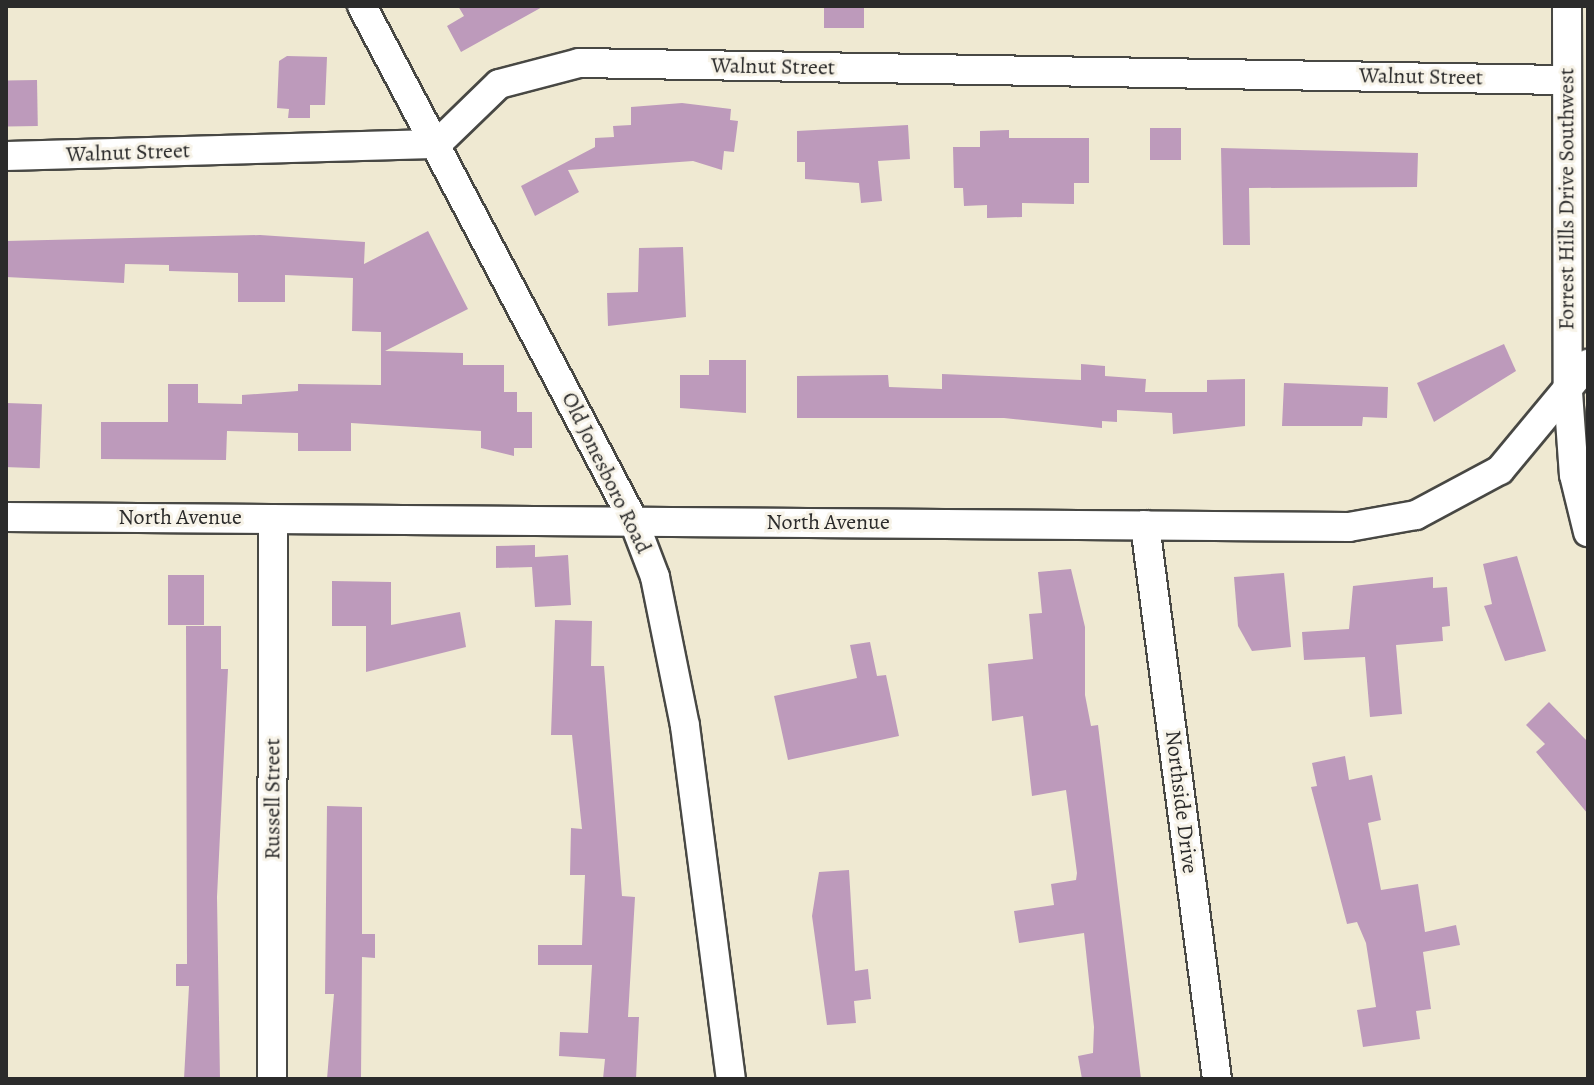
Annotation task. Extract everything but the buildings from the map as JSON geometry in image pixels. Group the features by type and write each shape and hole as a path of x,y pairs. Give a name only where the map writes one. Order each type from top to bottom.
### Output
{"street":[{"name":"Old Jonesboro Road","path":"362,6 634,522 655,577 685,726 731,1079"},
{"name":"Forrest Hills Drive Southwest","path":"1567,6 1568,392 1574,475 1588,532"},
{"name":"Walnut Street","path":"6,156 437,144 499,84 579,63 1567,80"},
{"name":"North Avenue","path":"6,517 1349,527 1416,515 1500,470 1568,392 1588,364"},
{"name":"Russell Street","path":"272,1079 273,519"},
{"name":"Northside Drive","path":"1145,525 1217,1079"}]}
